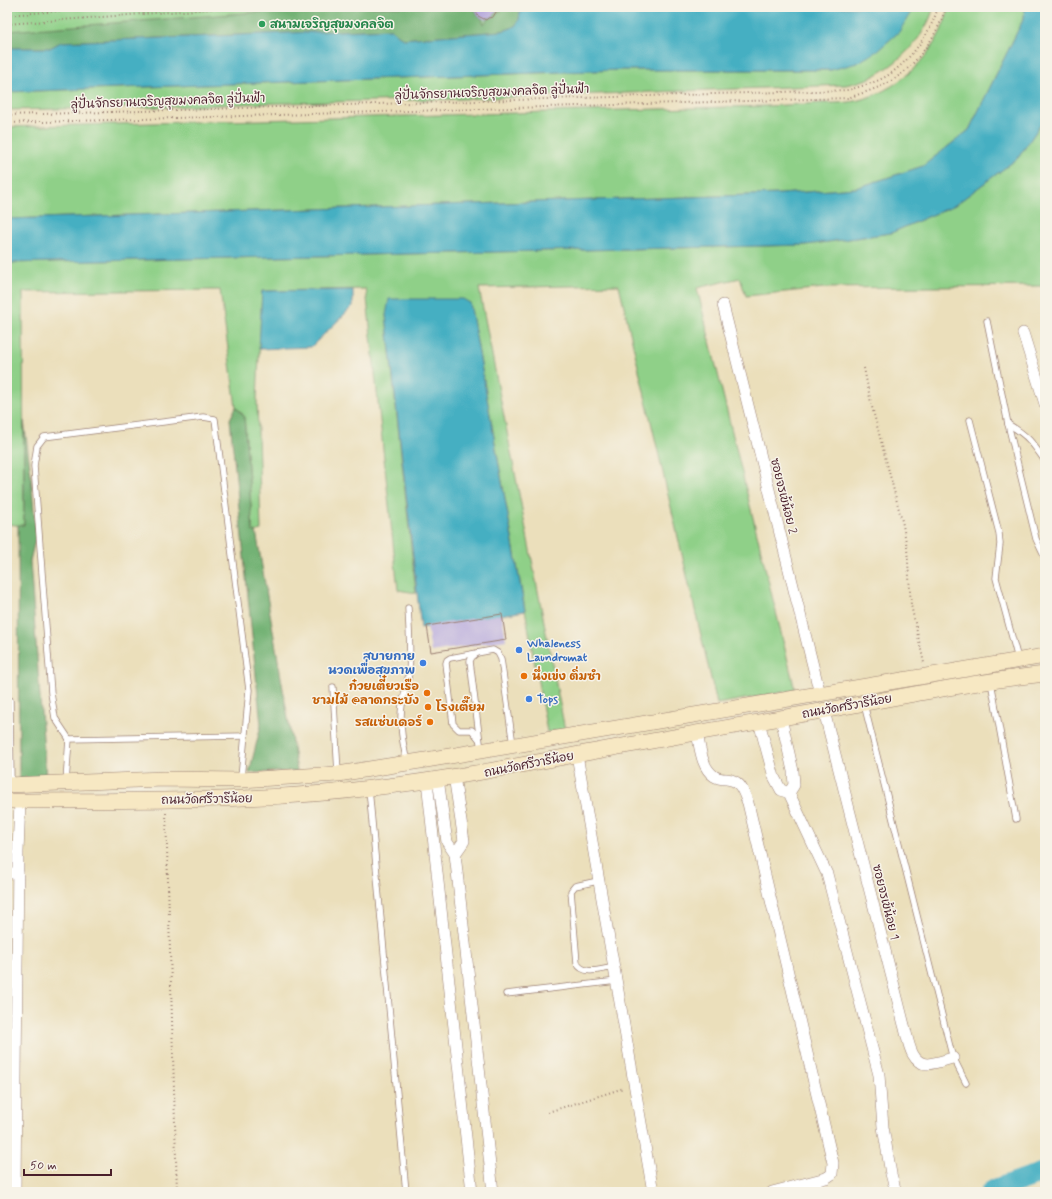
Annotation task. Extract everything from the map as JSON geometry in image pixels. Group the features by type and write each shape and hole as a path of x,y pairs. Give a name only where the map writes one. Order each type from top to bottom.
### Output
{"main road":[{"name":"ถนนวัดศรีวารีน้อย","path":"9,785 164,779 241,780 338,774 451,756 480,745 513,745 1045,656"},
{"name":"ถนนวัดศรีวารีน้อย","path":"14,801 166,800 280,797 369,788 486,772 864,703 991,681 1045,674"},
{"path":"820,694 824,711"},
{"path":"451,756 454,776"},
{"path":"432,780 434,759"}],"street":[{"name":"ซอยจรเข้น้อย 2","path":"723,305 820,694"},
{"path":"1023,333 1045,404"},
{"name":"ซอยจรเข้น้อย 1","path":"824,711 913,1056 920,1063 928,1064 953,1058"},
{"path":"781,718 793,770 794,785 789,793"},
{"path":"759,722 774,777 781,790 789,793 821,860 826,874 879,1075 883,1127 891,1174 896,1192"},
{"path":"697,733 707,768 714,776 733,780 738,784 748,803 833,1163 832,1174 826,1178 772,1192"},
{"path":"577,755 653,1192"},
{"path":"454,776 464,841 455,854"},
{"path":"432,780 447,842 455,854 493,1192"},
{"path":"432,780 472,1192"},
{"path":"14,801 18,873 12,1005 11,1141 15,1192"},
{"path":"7,873 18,873"}],"lane":[{"path":"987,321 1008,424 1036,539 1045,558"},
{"path":"66,783 69,739 55,718 51,693 34,466 36,446 44,437 203,417 216,420 249,690 241,780"},
{"path":"970,420 999,533 1000,544 996,578 1018,660"},
{"path":"1008,424 1022,432 1032,441 1045,461"},
{"path":"407,763 402,739 401,723 402,706 409,674 410,656 408,608"},
{"path":"480,745 472,730 459,730 453,724 446,660 477,652 492,650 498,653 500,659 513,745"},
{"path":"477,652 470,661 480,745"},
{"path":"991,681 1016,819"},
{"path":"333,687 338,774"},
{"path":"9,785 10,700"},
{"path":"864,703 953,1058 966,1083"},
{"path":"69,739 245,736"},
{"path":"369,788 406,1192"},
{"path":"598,880 575,886 571,891 577,962 579,967 586,971 614,967"},
{"path":"506,994 617,981"}],"path":[{"path":"7,15 112,7"},
{"path":"7,24 238,7"},
{"name":"ลู่ปั่นจักรยานเจริญสุขมงคลจิต ลู่ปั่นฟ้า","path":"7,115 849,90 887,76 910,56 924,38 935,17 938,7"},
{"path":"7,122 848,98 890,82 914,63 936,32 946,7"},
{"path":"864,368 871,404 903,525 911,605 927,676"},
{"path":"166,800 178,1192"},
{"path":"548,1112 635,1085"}],"green space":[{"name":"สนามเจริญสุขมงคลจิต","path":"7,7 520,7 512,28 7,48"},
{"name":"สนามเจริญสุขมงคลจิต","path":"325,7 472,7 476,10 478,16 482,18 484,24 488,18 493,17 496,12 501,11 498,7 520,7 519,21 517,24 512,28 502,31 403,39 391,29 61,42 50,48 7,48 7,31"},
{"path":"912,7 934,7 924,29 910,49 901,58 881,72 867,79 846,85 463,99 7,110 7,92 619,70 831,70 911,12"},
{"path":"949,7 1025,7 1024,18 969,130 923,166 856,188 781,194 7,219 7,127 767,106 849,102 867,98 883,91 899,81 913,69 926,55 936,40 944,24"},
{"path":"1045,118 1045,286 824,288 746,296 740,278 697,288 795,690 717,704 619,285 479,288 565,730 547,732 470,303 386,315 416,593 398,590 366,289 262,291 257,400 261,530 253,533 244,416 236,407 220,290 23,292 24,526 7,524 7,263 806,245 891,233 955,205 1018,158"},
{"path":"236,407 244,416 253,532 256,531 297,771 249,773 261,725 230,419"},
{"path":"24,421 31,475 36,535 30,561 46,779 19,779 18,525 24,525"}],"water":[{"path":"520,7 912,7 911,12 899,32 877,51 857,63 831,70 619,70 7,92 7,48 50,48 61,42 391,29 403,39 502,31 512,28 517,24 519,21"},
{"path":"1025,7 1045,7 1045,118 1018,158 955,205 891,233 806,245 7,263 7,219 781,194 856,188 923,166 969,130 1024,18"},
{"path":"353,290 353,306 311,347 259,349 262,291"},
{"path":"389,299 463,299 470,303 525,611 421,628 386,315"}],"building":[{"path":"475,7 499,7 493,17 486,20 478,16"},
{"path":"502,614 506,640 431,652 427,626"}],"waterway":[{"path":"991,1192 1045,1172"}],"place":[{"name":"สนามเจริญสุขมงคลจิต","path":"262,24"},
{"name":"Whaleness Laundromat","path":"519,650"},
{"name":"สบายกาย นวดเพื่อสุขภาพ","path":"423,663"},
{"name":"นึ่งเข่ง ติ่มซำ","path":"524,676"},
{"name":"ก๋วยเตี๋ยวเรือ ชามไม้ @ลาดกระบัง","path":"427,693"},
{"name":"Tops","path":"529,699"},
{"name":"โรงเตี๊ยม","path":"428,707"},
{"name":"รสแซ่บเดอร์","path":"430,722"}]}
